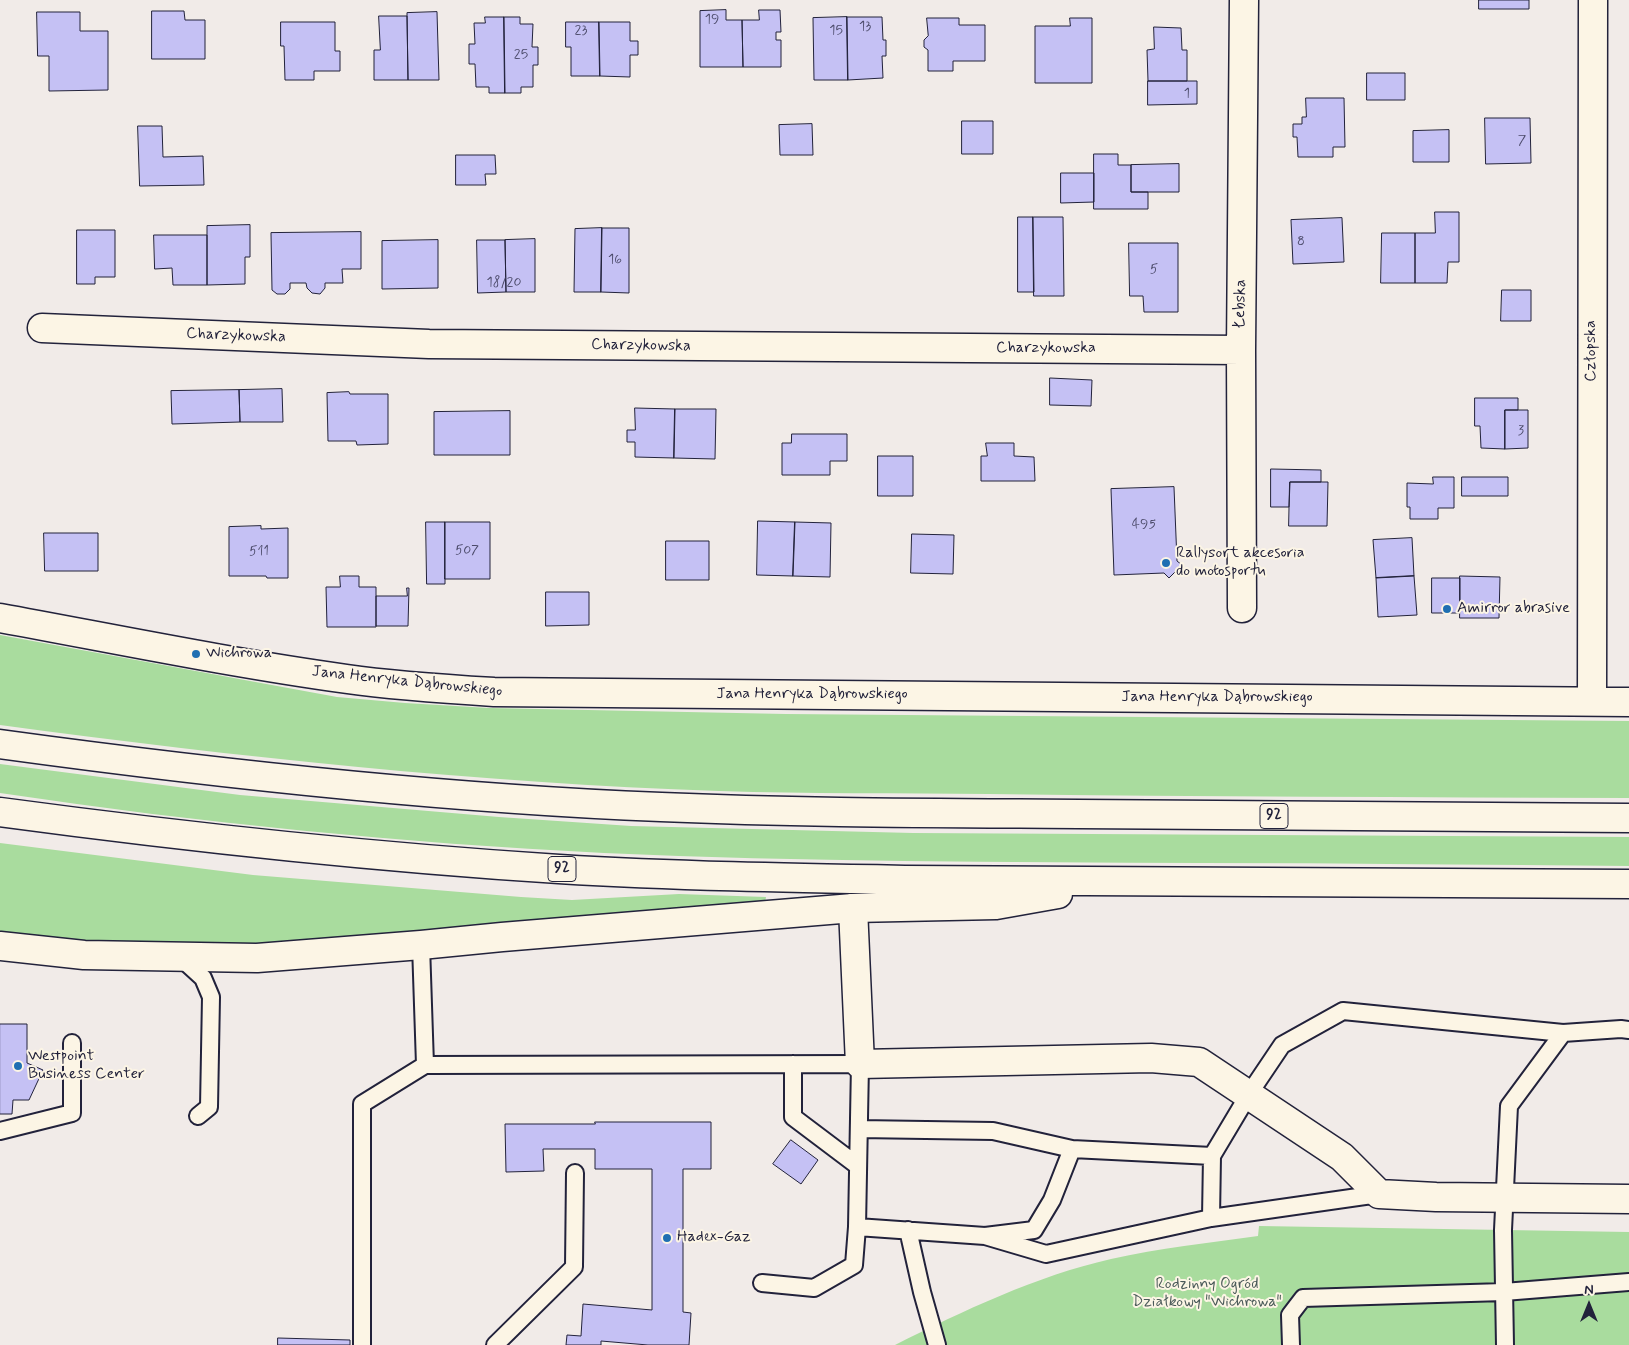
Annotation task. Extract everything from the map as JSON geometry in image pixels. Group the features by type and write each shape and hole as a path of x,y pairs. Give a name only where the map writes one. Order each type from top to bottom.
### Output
{"street":[{"name":"Łebska","path":"1242,608 1241,350 1244,0"},
{"name":"Człopska","path":"1592,0 1592,701"},
{"name":"Charzykowska","path":"42,328 429,344 1241,350"},
{"name":"Jana Henryka Dąbrowskiego","path":"0,618 196,654 347,679 441,689 494,692 1629,702"},
{"name":"92","path":"0,744 131,762 315,782 543,801 658,807 930,813 1629,818"},
{"name":"92","path":"0,812 273,845 561,869 887,880 1629,884"},
{"path":"0,946 84,955 279,957 853,908 996,905 1126,881"},
{"path":"853,908 860,1064 1151,1058 1200,1062 1342,1157 1379,1194 1436,1197 1629,1199"}],"lane":[{"path":"422,945 425,1065"},
{"path":"180,957 203,978 211,997 209,1107 198,1116"},
{"path":"1211,1218 1212,1156 1249,1094 1282,1045 1343,1012 1563,1033 1620,1028 1629,1030"},
{"path":"1505,1345 1505,1197 1509,1106 1563,1033"},
{"path":"0,1131 72,1113 72,1043"},
{"path":"793,1064 793,1117 858,1166"},
{"path":"362,1345 362,1104 425,1065 860,1064 857,1227 854,1265 814,1288 762,1283"},
{"path":"859,1129 993,1131 1072,1149 1212,1156"},
{"path":"857,1227 985,1236 1034,1230 1052,1200 1072,1149"},
{"path":"495,1345 574,1267 576,1173"},
{"path":"985,1236 1046,1254 1211,1218 1379,1194"},
{"path":"908,1230 922,1292 937,1345"},
{"path":"1290,1345 1290,1315 1303,1298 1504,1292 1629,1282"}],"green space":[{"path":"0,635 337,697 489,708 786,714 1629,721 1629,798 753,792 538,782 358,767 179,748 0,725"},
{"path":"0,764 240,795 631,826 913,833 1629,837 1629,866 828,860 528,849 377,838 226,823 0,793"},
{"path":"0,843 253,875 521,897 572,900 679,894 766,897 765,903 300,943 231,946 121,945 0,935"},
{"name":"Rodzinny Ogród Działkowy \"Wichrowa\"","path":"1259,1226 1629,1232 1629,1345 895,1345 973,1307 1055,1275 1129,1255 1258,1236"}],"building":[{"path":"1479,0 1529,0 1529,9 1479,9"},
{"path":"726,10 726,20 742,20 743,67 700,67 700,11"},
{"path":"759,10 780,10 781,32 776,32 776,40 781,40 781,67 743,67 742,20 759,20"},
{"path":"152,11 184,11 185,20 205,20 205,59 152,59"},
{"path":"37,12 80,12 80,31 108,31 108,90 49,91 49,56 38,56"},
{"path":"437,12 439,80 408,80 407,13"},
{"path":"379,16 407,16 408,80 374,80 374,50 380,50"},
{"path":"485,17 504,17 505,93 489,93 489,87 476,87 475,64 469,64 469,44 475,44 474,23 485,23"},
{"path":"504,17 520,17 520,24 533,24 532,47 538,47 538,65 533,65 533,87 521,87 521,93 505,93"},
{"path":"847,17 882,17 883,40 886,40 886,56 882,56 883,78 848,80"},
{"path":"847,17 848,80 814,80 813,18"},
{"path":"927,18 959,18 959,25 985,25 985,61 953,61 953,71 928,71 928,50 924,47 924,40 928,36"},
{"path":"1070,18 1092,18 1092,83 1035,83 1035,26 1070,26"},
{"path":"281,22 335,22 335,51 340,51 340,71 314,71 314,80 285,80 284,46 281,46"},
{"path":"566,22 599,22 600,76 571,76 571,47 566,47"},
{"path":"599,22 630,22 630,41 638,41 638,55 630,55 630,77 600,76"},
{"path":"1154,27 1181,28 1182,50 1187,50 1187,81 1148,81 1147,50 1154,49"},
{"path":"1367,73 1405,73 1405,100 1367,100"},
{"path":"1148,81 1197,81 1197,104 1148,105"},
{"path":"1306,98 1344,98 1345,147 1333,147 1333,157 1298,157 1297,137 1293,137 1293,124 1302,124 1302,117 1306,117"},
{"path":"1485,118 1530,118 1531,163 1486,164"},
{"path":"962,121 993,121 993,154 962,154"},
{"path":"812,124 813,155 780,155 779,125"},
{"path":"138,126 162,126 163,157 203,156 204,185 140,186"},
{"path":"1449,130 1449,162 1413,162 1413,131"},
{"path":"1094,154 1118,154 1118,165 1131,165 1131,192 1148,192 1148,209 1094,209"},
{"path":"456,155 495,155 496,174 485,174 486,185 456,185"},
{"path":"1179,164 1179,192 1131,192 1131,165"},
{"path":"1061,173 1094,173 1094,202 1061,203"},
{"path":"1435,212 1459,212 1459,262 1448,262 1447,283 1415,283 1415,233 1435,233"},
{"path":"1018,217 1033,217 1034,292 1018,292"},
{"path":"1033,217 1063,217 1064,296 1034,296"},
{"path":"1342,218 1344,262 1293,264 1291,220"},
{"path":"250,225 250,257 245,257 245,284 207,285 207,226"},
{"path":"602,228 629,228 629,293 601,292"},
{"path":"602,228 601,292 574,292 575,229"},
{"path":"77,230 115,230 115,277 95,277 95,284 77,284"},
{"path":"361,232 361,269 342,269 343,283 325,283 325,288 320,294 312,293 307,288 306,283 290,283 290,289 285,294 277,294 272,290 271,233"},
{"path":"1382,233 1415,233 1415,283 1381,283"},
{"path":"154,235 207,235 207,285 173,285 172,268 155,269"},
{"path":"535,239 535,292 506,292 505,240"},
{"path":"438,240 438,288 382,289 382,241"},
{"path":"477,240 505,240 506,292 478,293"},
{"path":"1129,243 1178,243 1178,312 1144,312 1143,296 1130,296"},
{"path":"1502,290 1531,290 1531,321 1501,321"},
{"path":"1050,378 1092,380 1091,406 1050,405"},
{"path":"282,389 283,422 240,422 239,390"},
{"path":"239,390 240,422 172,424 171,391"},
{"path":"349,392 350,394 388,394 388,444 357,445 356,441 328,441 327,393"},
{"path":"1475,398 1518,398 1518,410 1505,410 1505,449 1481,448 1480,426 1475,426"},
{"path":"635,408 675,409 674,458 635,457 635,442 627,442 627,430 635,430"},
{"path":"675,409 716,409 715,459 674,458"},
{"path":"1505,410 1528,410 1528,448 1505,449"},
{"path":"510,411 510,455 434,455 434,412"},
{"path":"792,434 847,434 847,461 830,461 830,475 782,475 782,443 791,443"},
{"path":"986,443 1014,443 1014,456 1034,457 1035,481 981,481 981,456 987,456"},
{"path":"878,456 913,456 913,496 878,496"},
{"path":"1271,469 1321,470 1321,482 1290,482 1289,507 1271,507"},
{"path":"1433,477 1454,477 1454,508 1438,508 1438,519 1410,519 1410,507 1407,507 1407,483 1433,484"},
{"path":"1462,477 1508,477 1508,496 1462,496"},
{"path":"1290,482 1328,482 1327,526 1289,526"},
{"path":"1174,487 1177,561 1182,565 1169,578 1164,573 1114,575 1111,489"},
{"path":"758,521 795,522 793,576 757,575"},
{"path":"426,522 445,522 445,584 427,584"},
{"path":"445,522 490,522 490,579 445,579"},
{"path":"795,522 831,523 830,577 793,576"},
{"path":"261,526 261,529 288,528 288,578 229,576 229,527"},
{"path":"44,533 98,533 98,571 45,571"},
{"path":"912,534 954,535 953,574 911,573"},
{"path":"1412,538 1414,576 1376,578 1373,540"},
{"path":"666,541 709,541 709,580 666,580"},
{"path":"340,576 359,576 359,587 376,587 376,627 327,627 326,587 340,587"},
{"path":"1414,576 1417,615 1378,617 1376,578"},
{"path":"1460,576 1500,577 1499,618 1460,618"},
{"path":"1432,578 1460,578 1460,613 1432,613"},
{"path":"407,588 409,588 408,626 376,626 376,596 407,596"},
{"path":"546,592 589,592 589,625 546,626"},
{"name":"Westpoint Business Center","path":"0,1024 27,1024 27,1063 43,1070 29,1100 13,1100 12,1114 0,1114"},
{"name":"Hadex-Gaz","path":"595,1122 711,1122 711,1169 683,1169 683,1312 691,1313 689,1345 648,1345 601,1341 601,1345 566,1345 567,1335 581,1336 583,1304 652,1310 652,1169 595,1169 595,1149 543,1149 544,1171 506,1172 505,1124 595,1124"},
{"path":"791,1140 818,1160 801,1184 773,1164"},
{"path":"278,1338 350,1340 350,1345 278,1345"}],"place":[{"name":"Rallysort akcesoria do motosportu","path":"1166,563"},
{"name":"Amirror abrasive","path":"1447,609"},
{"name":"Wichrowa","path":"196,654"},
{"name":"Westpoint Business Center","path":"18,1066"},
{"name":"Hadex-Gaz","path":"667,1238"}]}
